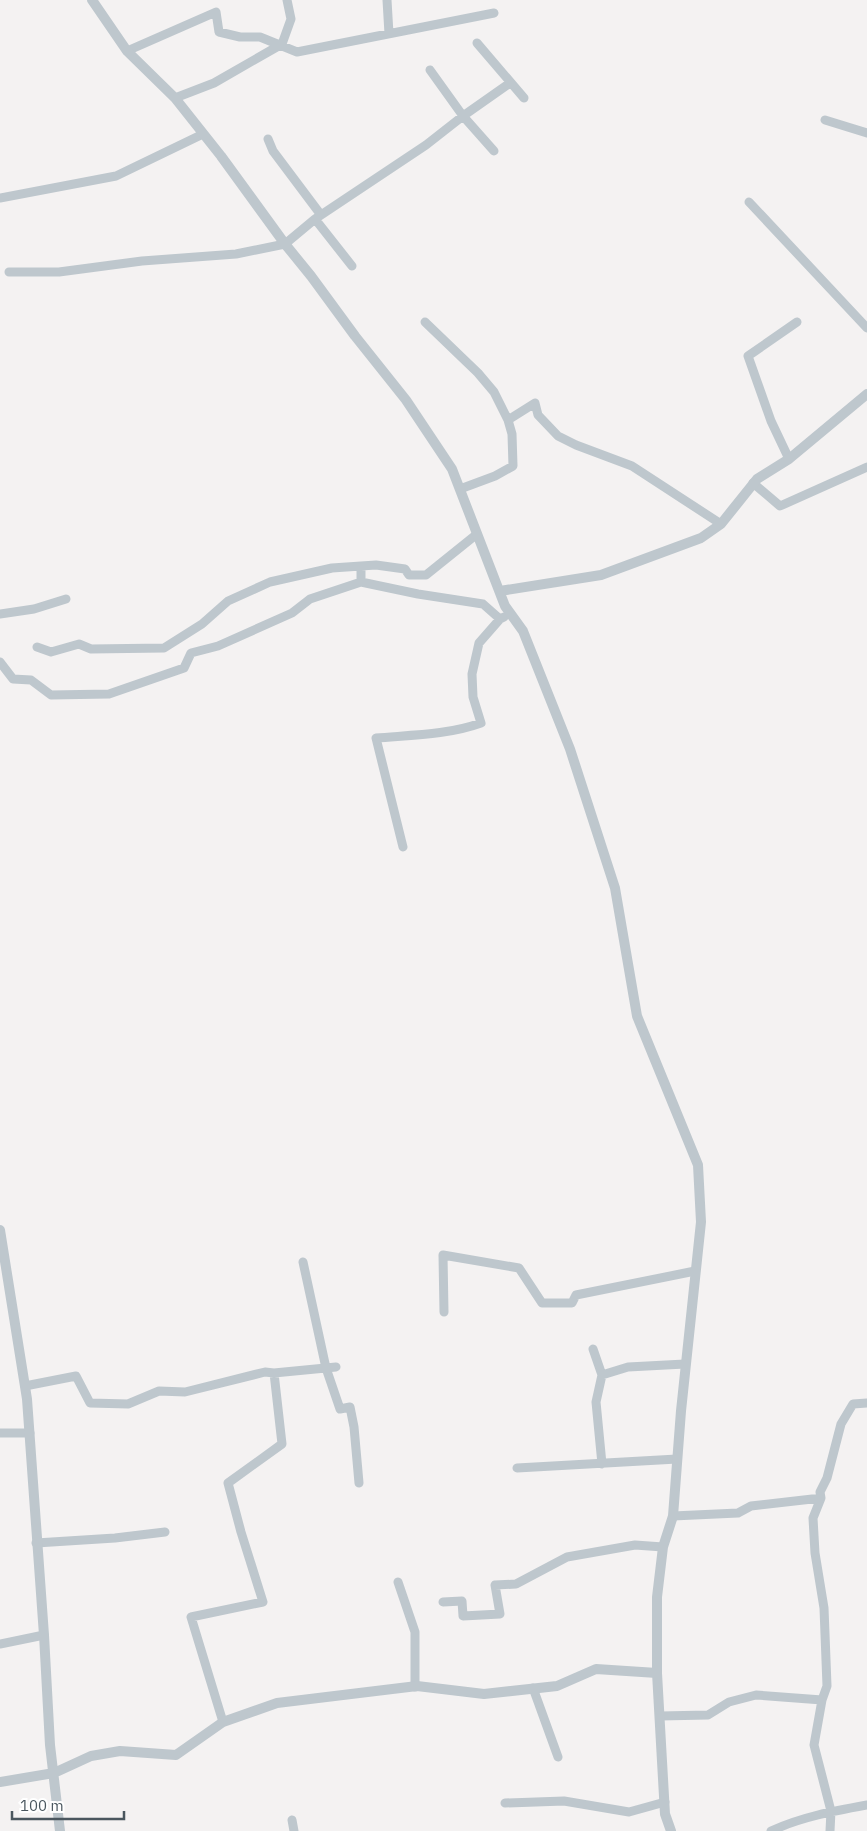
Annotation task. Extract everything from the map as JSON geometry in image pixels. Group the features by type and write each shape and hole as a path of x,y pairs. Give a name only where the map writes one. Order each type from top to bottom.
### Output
{"street":[{"path":"92,0 126,51 175,98 203,134 355,336 406,400 452,469 508,610 523,631 570,749 615,888 637,1016 698,1165 701,1222 673,1516 663,1547 657,1597 657,1673 666,1814 671,1831"},
{"path":"175,98 214,83 282,44 291,18 287,0"},
{"path":"387,0 389,34"},
{"path":"126,51 216,12 219,32 240,37 260,36 297,52 494,13"},
{"path":"477,43 524,98"},
{"path":"430,70 463,116 494,151"},
{"path":"9,272 59,272 142,261 236,254 285,244 318,217 426,145 510,82"},
{"path":"825,120 867,133"},
{"path":"0,198 116,176 203,134"},
{"path":"268,139 273,151 352,266"},
{"path":"750,202 867,328"},
{"path":"425,322 478,372 494,392 508,420 512,434 513,466 495,476 460,489"},
{"path":"788,459 771,421 748,356 797,322"},
{"path":"500,591 601,574 702,538 720,524 753,483 788,459 867,394"},
{"path":"508,420 535,403 538,415 558,436 576,445 632,466 720,524"},
{"path":"753,483 780,506 867,467"},
{"path":"38,646 51,652 79,644 91,649 164,648 202,624 228,601 270,582 332,568 376,565 405,569 409,575 426,575 477,534"},
{"path":"360,566 361,582"},
{"path":"0,662 13,679 31,680 51,695 109,694 184,668 191,653 218,646 292,613 310,599 361,582 418,594 483,604 500,619"},
{"path":"0,614 34,609 66,599"},
{"path":"403,847 376,738 446,732 465,729 481,723 473,697 472,674 479,643 508,610"},
{"path":"0,1230 25,1386 30,1433 50,1745 60,1831"},
{"path":"444,1312 443,1255 518,1268 542,1303 572,1302 576,1295 695,1270"},
{"path":"303,1262 326,1368 340,1409 350,1407 354,1427 359,1483"},
{"path":"593,1349 602,1375 596,1402 602,1464"},
{"path":"602,1375 628,1367 686,1364"},
{"path":"25,1386 76,1376 90,1403 128,1404 159,1391 185,1392 265,1372 274,1373 336,1367"},
{"path":"223,1722 191,1617 263,1602 228,1483 282,1444 274,1373"},
{"path":"830,1831 831,1811 814,1745 822,1700 827,1686 827,1652 824,1608 815,1553 813,1518 821,1498 820,1492 827,1478 841,1424 853,1404 867,1403"},
{"path":"0,1432 30,1433"},
{"path":"517,1468 677,1459"},
{"path":"673,1516 738,1513 751,1506 821,1498"},
{"path":"36,1543 115,1538 165,1532"},
{"path":"443,1602 462,1601 464,1616 500,1614 495,1584 516,1584 567,1557 635,1545 663,1547"},
{"path":"398,1582 415,1632 415,1687"},
{"path":"0,1644 44,1635"},
{"path":"0,1782 54,1773 91,1756 120,1751 176,1755 223,1722 277,1703 417,1686 484,1694 557,1686 596,1669 657,1673"},
{"path":"533,1688 558,1757"},
{"path":"660,1716 708,1715 728,1702 756,1695 822,1700"},
{"path":"506,1803 564,1801 629,1812 665,1802"},
{"path":"771,1831 785,1824 831,1811 867,1804"},
{"path":"292,1820 294,1831"}]}
